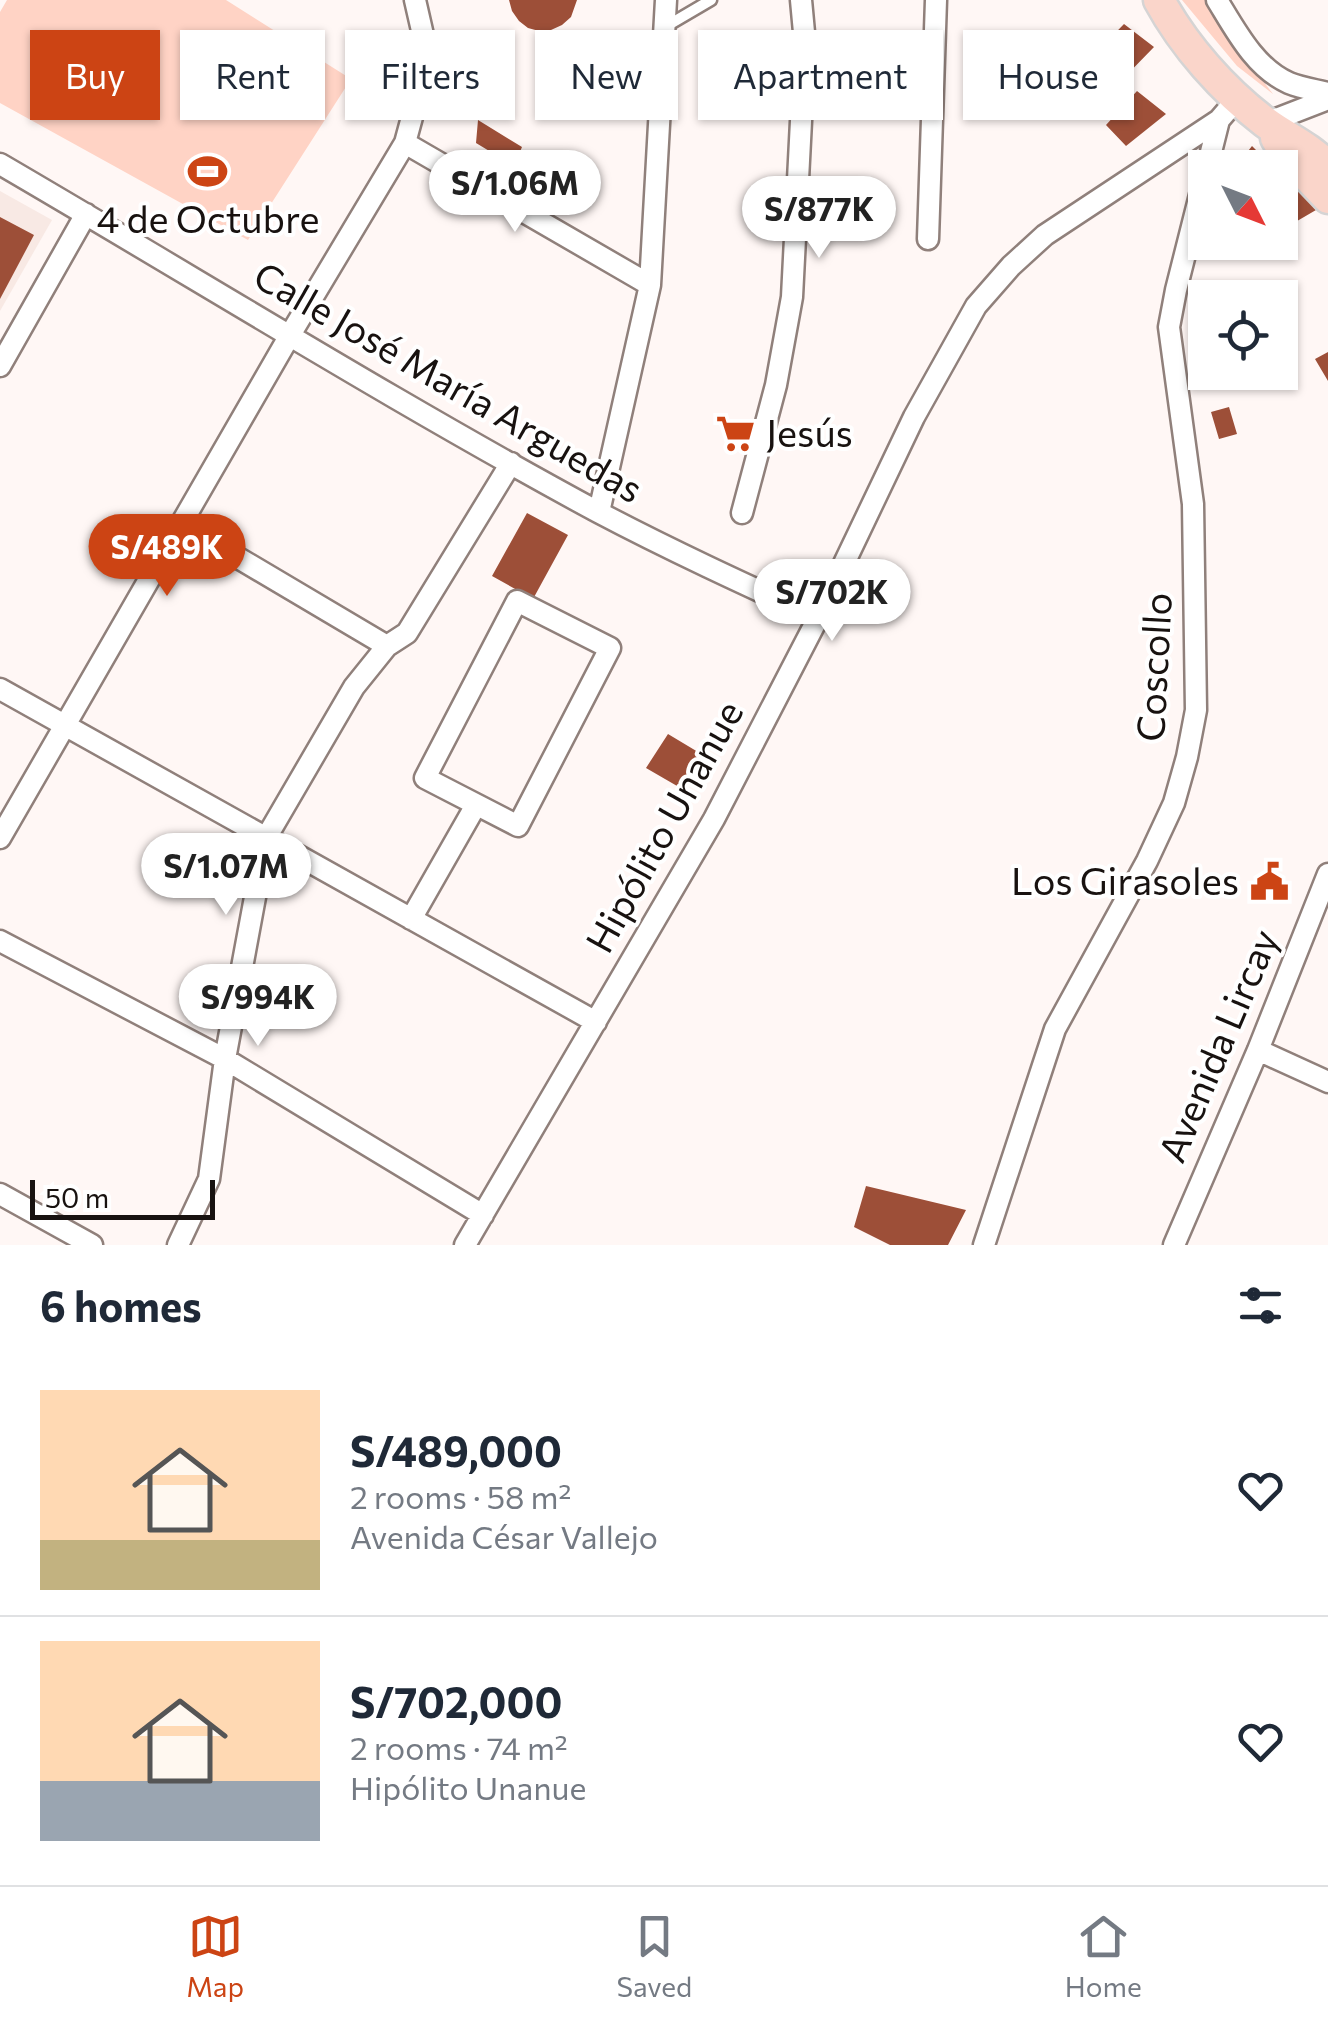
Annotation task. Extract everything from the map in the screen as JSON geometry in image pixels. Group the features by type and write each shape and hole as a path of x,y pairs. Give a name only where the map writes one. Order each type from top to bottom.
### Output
{"main road":[{"path":"1159,0 1228,109 1266,122 1306,146 1328,167"},
{"path":"1266,122 1285,153 1328,198"}],"street":[{"path":"0,838 405,142 421,84 423,34 416,0"},
{"path":"599,512 650,285 666,0"},
{"path":"742,513 776,384 792,297 805,43 800,0"},
{"path":"928,239 936,0"},
{"path":"1217,0 1240,38 1267,70 1290,84 1328,96"},
{"path":"1266,122 1328,96"},
{"name":"Coscollo","path":"1213,150 1228,109"},
{"name":"Hipólito Unanue","path":"465,1245 714,820 818,618 914,417 976,306 1045,235 1228,109"},
{"path":"405,142 650,285"},
{"name":"Calle José María Arguedas","path":"0,164 290,336 599,512 818,618"},
{"path":"0,366 86,214"},
{"name":"Coscollo","path":"984,1245 1054,1029 1147,860 1174,803 1187,757 1196,710 1194,504 1169,327 1188,242"},
{"path":"178,1245 209,1179 225,1059 266,838 354,687 387,646 407,633 512,462"},
{"path":"181,524 387,646"},
{"path":"516,601 610,648 518,826 476,804 425,778 516,601"},
{"path":"0,690 596,1022"},
{"path":"411,918 476,804"},
{"name":"Avenida Lircay","path":"1174,1245 1328,874"},
{"path":"0,941 225,1059 483,1214"},
{"path":"1258,1050 1328,1082"},
{"path":"0,1194 92,1245"}],"lane":[{"path":"664,28 711,0"}],"shaded area":[{"path":"7,0 226,0 273,30 180,30 180,120 325,120 248,240 31,120 160,120 160,30 30,30 30,120 0,103 0,12"},
{"path":"1182,0 1211,0 1236,45 1273,94 1237,66"},
{"path":"325,63 345,75 345,88 325,120"},
{"path":"0,191 52,220 0,311"}],"building":[{"path":"509,0 577,0 571,17 551,30 528,28 512,11"},
{"path":"1134,32 1154,47 1134,68"},
{"path":"1137,91 1166,114 1126,146 1106,125 1111,120 1134,120"},
{"path":"478,120 522,147 514,166 476,143"},
{"path":"1298,189 1316,210 1298,220"},
{"path":"0,217 34,235 0,299"},
{"path":"1328,352 1328,381 1315,359"},
{"path":"1229,407 1237,434 1219,439 1211,412"},
{"path":"527,513 568,535 533,599 492,576"},
{"path":"668,734 703,755 684,790 646,768"},
{"path":"866,1186 966,1210 948,1245 890,1245 854,1227"}],"place":[{"name":"4 de Octubre","path":"208,171"},
{"name":"Jesús","path":"736,434"},
{"name":"Los Girasoles","path":"1269,882"}]}
